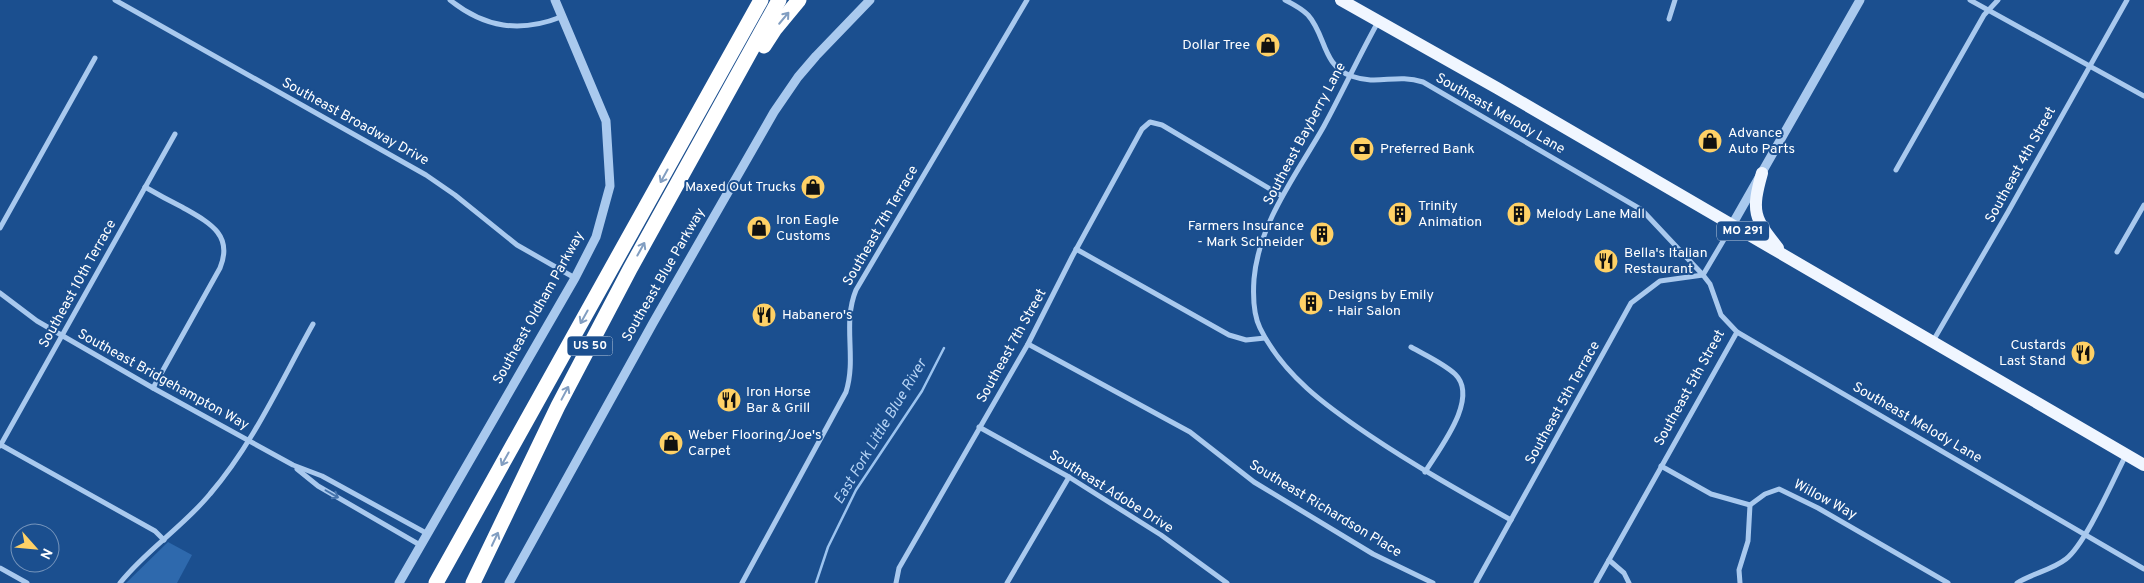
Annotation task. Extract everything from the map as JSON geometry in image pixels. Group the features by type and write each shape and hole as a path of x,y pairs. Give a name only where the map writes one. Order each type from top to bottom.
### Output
{"highway":[{"path":"688,133 689,118 749,0"},
{"name":"US 50","path":"436,583 761,0"},
{"name":"US 50","path":"473,583 558,406 630,269 779,0"},
{"path":"716,114 726,106 775,29 799,0"}],"main road":[{"name":"MO 291","path":"1341,0 1497,88 2144,465"},
{"path":"1762,173 1755,204 1756,216 1762,228 1783,254"}],"street":[{"name":"Southeast Broadway Drive","path":"115,0 420,172 455,195 518,244 575,278"},
{"path":"450,0 484,21 510,26 536,25 561,17"},
{"name":"Southeast Oldham Parkway","path":"399,583 426,533 575,278 596,237 610,183 606,121 555,0"},
{"name":"Southeast Blue Parkway","path":"509,583 652,323 770,120 807,66 870,0"},
{"name":"Southeast 7th Terrace","path":"742,583 846,392 852,368 850,314 856,290 1027,0"},
{"name":"Southeast Melody Lane","path":"1285,0 1307,14 1316,28 1329,59 1337,68 1350,76 1369,81 1403,77 1423,82 1642,210 1703,275"},
{"path":"1669,19 1675,0"},
{"path":"1703,275 1860,0"},
{"path":"1970,0 2144,96"},
{"path":"1896,170 1988,10 1996,5 1998,0"},
{"name":"Southeast 4th Street","path":"1933,341 2008,212 2126,0"},
{"name":"Southeast Bayberry Lane","path":"1378,22 1323,127 1282,196 1260,250 1254,278 1255,312 1265,338 1297,380 1311,392 1338,413 1426,472 1511,520"},
{"path":"0,228 95,58"},
{"name":"Southeast 7th Street","path":"896,583 899,568 1028,344 1076,250 1142,130 1150,122 1162,126 1282,196"},
{"name":"Southeast 10th Terrace","path":"0,445 175,134"},
{"path":"145,187 211,224 222,240 224,250 220,268 154,388"},
{"path":"2117,252 2144,205"},
{"path":"1076,250 1229,335 1246,340 1265,338"},
{"name":"Southeast 5th Street","path":"1596,583 1737,332 1721,315 1710,284 1703,275"},
{"name":"Southeast 5th Terrace","path":"1476,583 1631,303 1660,281 1703,275"},
{"name":"Southeast Bridgehampton Way","path":"0,293 26,313 62,336 248,441 293,465 322,476 426,533"},
{"path":"120,583 183,523 211,493 248,441 313,324"},
{"name":"Southeast Melody Lane","path":"1737,332 2144,569"},
{"name":"Southeast Richardson Place","path":"1028,344 1190,432 1254,482 1373,554 1433,583"},
{"path":"1411,347 1455,374 1461,382 1463,391 1461,410 1426,472"},
{"name":"Southeast Adobe Drive","path":"980,427 1069,476 1161,535 1227,583"},
{"path":"0,445 155,531 164,540"},
{"path":"2017,583 2065,560 2073,552 2085,534 2126,454"},
{"name":"Southeast Bridgehampton Way","path":"293,465 318,486 420,545"},
{"path":"1661,466 1711,494 1750,504 1748,541 1740,570 1740,583"},
{"path":"1007,583 1069,476"},
{"name":"Willow Way","path":"1750,504 1765,494 1779,489 1818,508 1948,583"},
{"path":"1609,560 1624,573 1629,583"},
{"path":"0,568 27,583"}],"shaded area":[{"path":"168,542 192,555 177,583 126,583"}],"waterway":[{"name":"East Fork Little Blue River","path":"816,583 828,547 856,490 922,391 944,348"}],"place":[{"name":"Dollar Tree","path":"1268,45"},
{"name":"Advance Auto Parts","path":"1710,141"},
{"name":"Preferred Bank","path":"1362,149"},
{"name":"Maxed Out Trucks","path":"813,187"},
{"name":"Trinity Animation","path":"1400,214"},
{"name":"Melody Lane Mall","path":"1519,214"},
{"name":"Iron Eagle Customs","path":"759,228"},
{"name":"Farmers Insurance - Mark Schneider","path":"1322,234"},
{"name":"Bella's Italian Restaurant","path":"1606,261"},
{"name":"Designs by Emily - Hair Salon","path":"1311,303"},
{"name":"Habanero's","path":"764,315"},
{"name":"Custards Last Stand","path":"2083,353"},
{"name":"Iron Horse Bar & Grill","path":"729,400"},
{"name":"Weber Flooring/Joe's Carpet","path":"671,443"}]}
